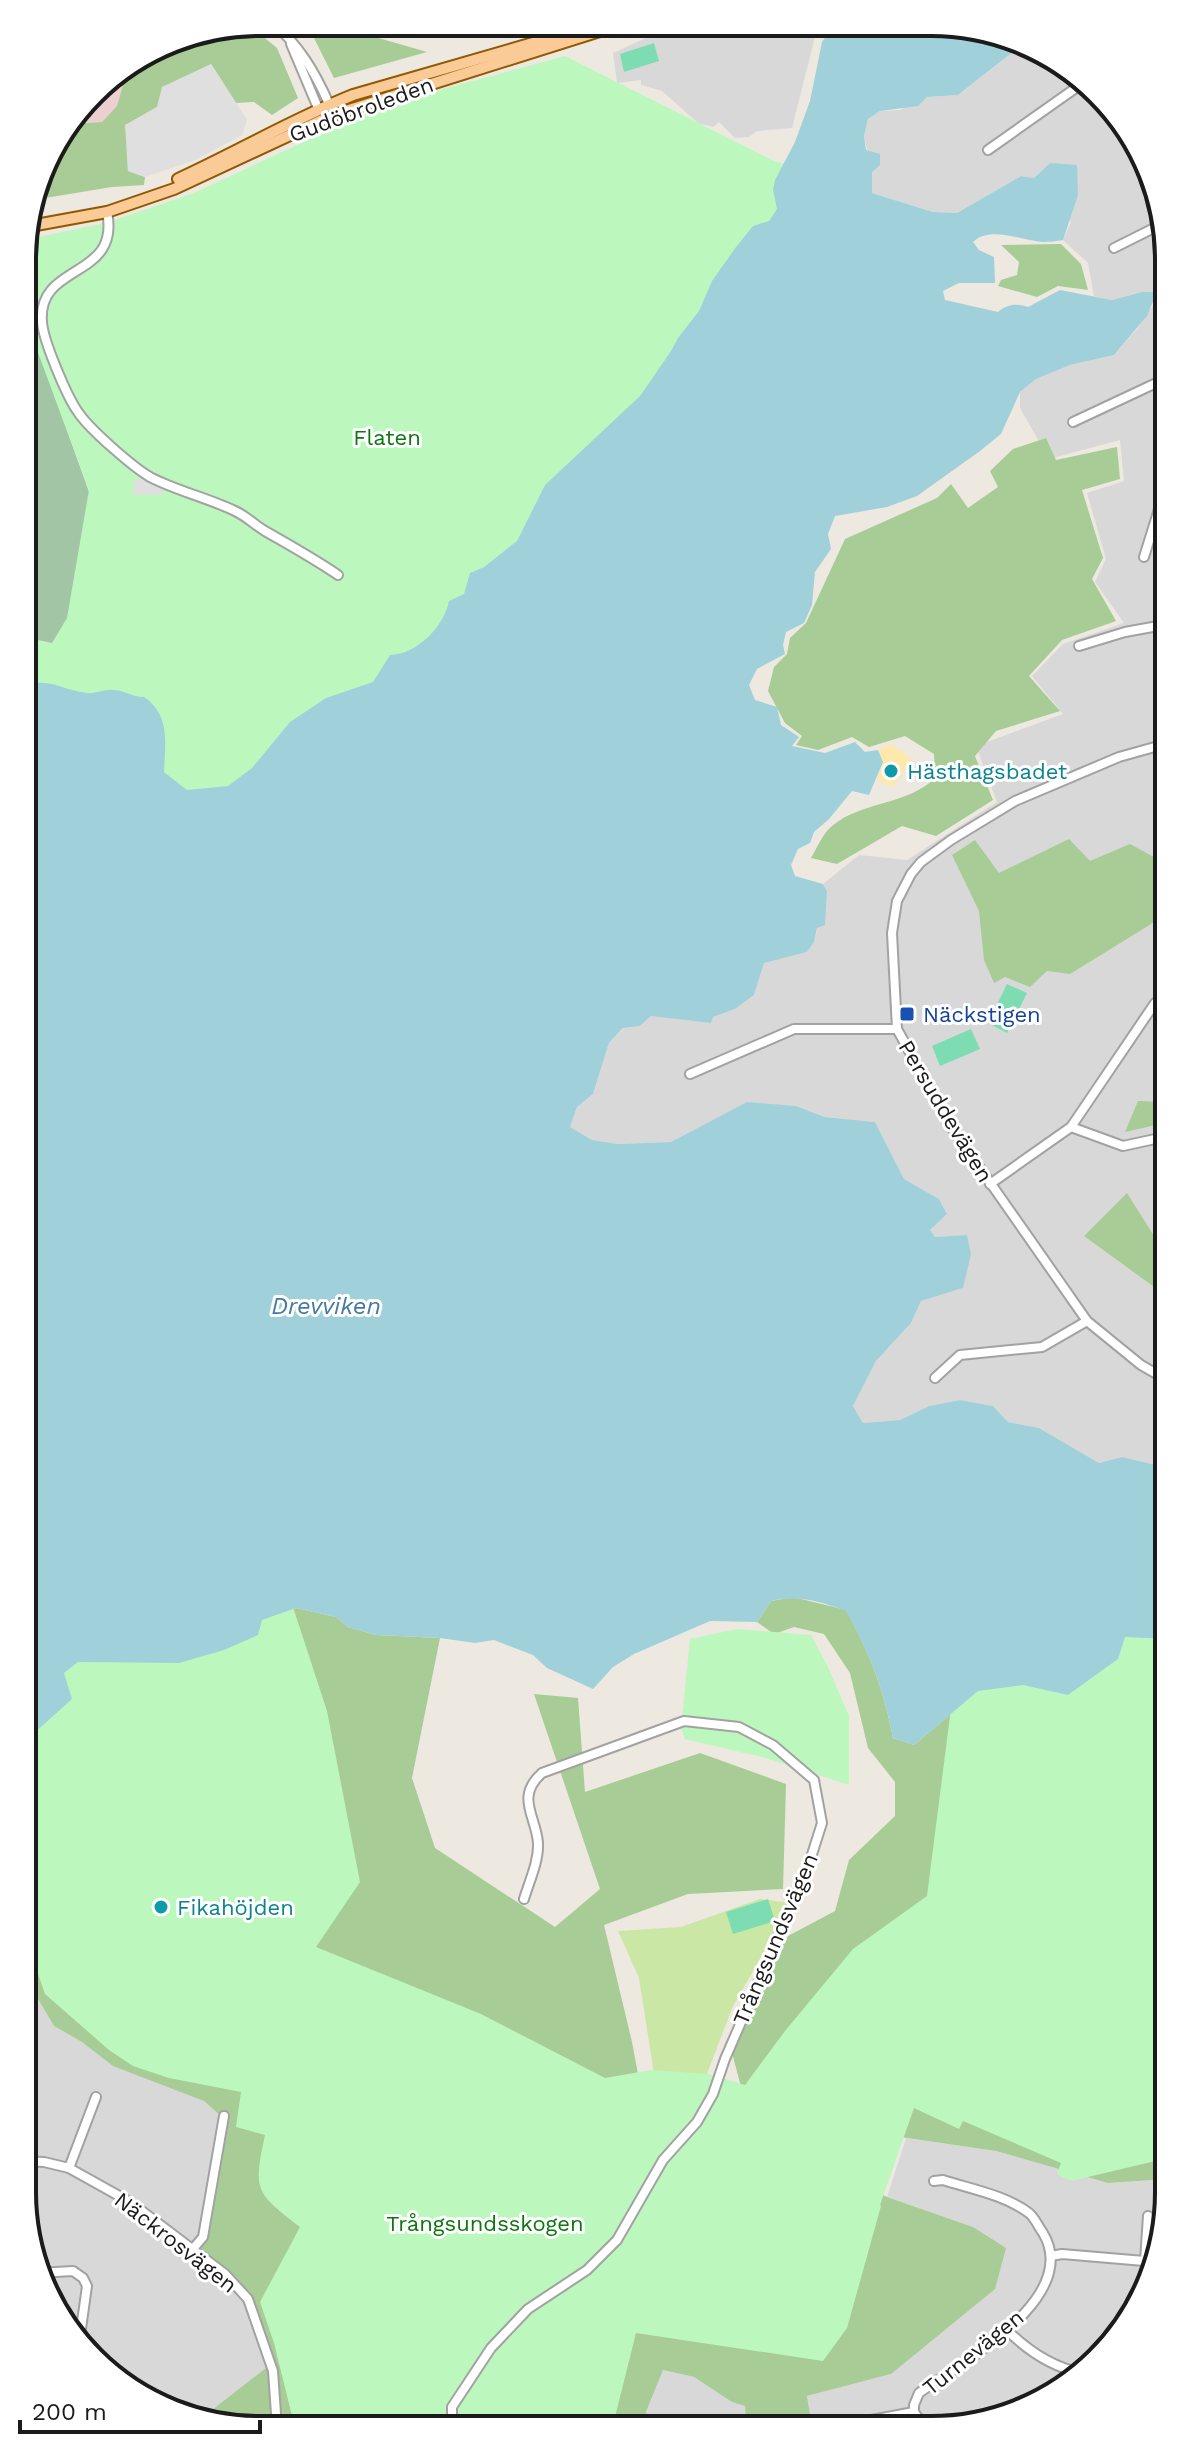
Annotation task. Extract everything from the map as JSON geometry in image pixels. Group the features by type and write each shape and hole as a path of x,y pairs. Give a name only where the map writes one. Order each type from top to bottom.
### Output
{"main road":[{"name":"Gudöbroleden","path":"39,224 107,212 325,112 353,95 557,36"},
{"name":"Gudöbroleden","path":"325,112 582,36"}],"street":[{"path":"288,36 305,57 325,112"},
{"path":"988,150 1075,89"},
{"path":"107,212 109,236 105,249 95,260 55,284 42,322 56,365 78,412 110,445 148,476 237,512 338,575"},
{"path":"1114,248 1153,229"},
{"path":"1073,422 1155,384"},
{"path":"1144,557 1155,522"},
{"path":"1079,646 1155,627"},
{"name":"Persuddevägen","path":"1155,747 1119,757 1015,801 951,840 921,862 911,874 897,901 892,933 897,1029 952,1128 1032,1238 1087,1321 1155,1373"},
{"path":"990,1184 1071,1127 1155,1003"},
{"path":"690,1074 794,1029 897,1029"},
{"path":"1071,1127 1123,1146 1155,1139"},
{"path":"935,1378 960,1355 1042,1347 1087,1321"},
{"name":"Trångsundsvägen","path":"452,2416 452,2407 491,2348 528,2309 587,2270 617,2240 663,2160 697,2122 713,2094 725,2059 807,1870 822,1823 814,1780 773,1745 739,1727 684,1721 542,1773 534,1780 529,1792 529,1814 538,1846 524,1899"},
{"path":"69,2168 96,2097"},
{"path":"192,2250 203,2237 224,2116"},
{"name":"Näckrosvägen","path":"36,2162 69,2168 130,2202 225,2274 248,2299 256,2316 273,2371 276,2416"},
{"path":"934,2181 943,2180 1011,2202 1032,2215 1047,2241 1051,2256 1062,2254 1144,2261"},
{"path":"1145,2256 1148,2216"},
{"name":"Turnevägen","path":"914,2412 919,2393 1021,2318 1045,2285 1051,2256"},
{"path":"51,2272 73,2271 83,2278 87,2286 81,2327"},
{"path":"1007,2330 1022,2346 1039,2357 1069,2368"},
{"path":"893,2416 914,2412 917,2416"}],"shaded area":[{"path":"650,36 815,36 792,128 757,131 749,137 735,138 719,122 713,127 698,123 662,91 641,85 641,80 617,83 613,53"},
{"path":"1013,52 1056,74 1099,112 1117,135 1143,188 1153,231 1155,302 1142,292 1112,300 1094,296 1088,263 1063,240 1071,222 1050,164 1034,178 1021,176 957,213 933,212 872,193 872,172 864,136 868,119 880,111 900,110 927,97 958,95"},
{"path":"211,64 247,120 242,135 195,160 145,177 128,171 125,125 157,107 162,87"},
{"path":"124,83 117,107 102,122 83,123"},
{"path":"1155,302 1155,1465 1122,1457 1099,1463 1039,1428 1008,1422 993,1406 960,1400 929,1406 900,1420 863,1423 853,1406 876,1361 911,1323 921,1301 963,1288 967,1235 935,1237 930,1230 947,1214 939,1199 904,1179 875,1122 825,1117 796,1106 671,1142 618,1144 592,1140 570,1127 577,1107 593,1094 609,1043 624,1028 640,1026 651,1016 713,1017 735,1009 754,995 764,962 807,952 814,942 827,891 823,884 859,855 907,860 997,802 976,746 1063,714 1032,676 1063,644 1124,623 1095,582 1106,559 1087,493 1124,481 1120,440 1049,459 1020,408 1020,392 1036,379 1070,365 1114,355 1138,328"},
{"path":"148,476 163,482 163,495 133,495 134,480"},
{"path":"36,1996 54,2026 204,2101 223,2118 248,2299 270,2366 212,2410 202,2408 174,2399 124,2370 82,2328 66,2304 48,2264 38,2221"},
{"path":"906,2138 996,2151 1108,2183 1155,2180 1151,2236 1138,2278 1109,2328 1056,2378 1030,2393 975,2412 946,2416 810,2416 807,2396 891,2374 973,2227 887,2197"},
{"path":"663,2370 694,2377 732,2402 745,2406 745,2416 648,2416 646,2412"}],"green space":[{"path":"260,36 277,48 298,98 272,115 254,102 236,103 211,64 157,107 126,125 128,171 145,177 144,185 45,198 53,174 74,135 83,123 102,122 117,106 124,83 174,53 216,40"},
{"path":"313,36 372,36 427,52 334,78"},
{"path":"654,43 659,61 624,72 620,54"},
{"name":"Flaten","path":"565,56 774,161 831,176 36,1236 36,640 52,643 67,618 89,490 36,347 37,237 106,223 194,193 381,106"},
{"path":"1061,244 1081,264 1088,290 1058,286 1037,297 998,286 1001,280 1017,275 1019,262 1001,245"},
{"path":"36,344 93,503 102,639 36,667"},
{"path":"1046,438 1056,460 1117,447 1120,479 1082,490 1103,558 1092,579 1116,621 1062,640 1029,676 1060,711 996,731 975,756 993,800 936,836 902,826 837,864 811,858 826,833 844,818 912,793 935,778 934,754 905,736 869,747 852,737 818,750 796,745 802,736 785,723 768,691 774,667 787,654 790,638 806,623 845,539 937,498 951,484 968,508 998,487 990,471 1013,449"},
{"path":"1069,839 1090,861 1130,844 1155,855 1155,922 1070,974 1047,971 1030,987 1005,977 994,983 984,960 979,911 952,855 975,840 999,873"},
{"path":"1007,984 1027,993 1007,1033 988,1023"},
{"path":"971,1029 980,1049 940,1066 932,1046"},
{"path":"1138,1101 1155,1102 1155,1125 1125,1132"},
{"path":"1127,1193 1155,1236 1155,1288 1084,1236"},
{"name":"Trångsundsskogen","path":"258,1500 327,1711 360,1882 316,1947 481,2014 605,2078 651,2070 709,2074 745,2085 853,1949 927,1896 973,1536 1155,1571 1155,2161 1071,2181 1057,2174 1061,2163 963,2121 959,2129 914,2108 880,2205 847,2328 823,2361 636,2333 615,2416 292,2416 260,2302 300,2227 274,2206 261,2189 259,2168 265,2135 236,2127 241,2092 169,2078 133,2066 109,2050 45,1994 36,1968 36,1572"},
{"path":"793,1597 846,1610 875,1672 893,1738 914,1745 978,1691 1155,1643 1155,2180 1108,2183 996,2151 866,2132 745,2102 731,2049 747,2004 788,1936 835,1911 849,1860 895,1816 895,1782 868,1748 850,1673 824,1634 794,1627 774,1634 757,1622 771,1601"},
{"path":"296,1608 336,1617 348,1627 376,1635 440,1638 412,1778 435,1848 555,1927 600,1889 534,1694 578,1698 585,1792 700,1753 786,1784 783,1889 688,1894 604,1925 632,2042 656,2171 771,2137 887,2197 973,2227 1006,2248 995,2289 891,2374 807,2396 810,2416 745,2416 745,2406 732,2402 694,2377 663,2370 646,2412 648,2416 260,2416 212,2410 270,2365 248,2299 192,2250 203,2237 223,2118 204,2101 113,2066 82,2042 54,2026 36,1996 36,1737 262,1620"},
{"path":"737,1629 811,1635 849,1716 849,1785 766,1758 685,1739 681,1728 690,1639"},
{"path":"760,1899 792,1903 733,2006 700,2092 667,2156 639,1978 618,1931 681,1927"},
{"path":"768,1899 775,1921 733,1934 726,1912"}],"sand":[{"name":"Hästhagsbadet","path":"892,744 911,759 893,787 877,780 883,762 878,750"}],"water":[{"name":"Drevviken","path":"826,36 931,36 975,40 1013,52 958,95 927,97 918,106 880,111 868,119 864,136 866,150 880,154 880,165 872,172 872,193 933,212 957,213 1021,176 1034,178 1050,163 1077,165 1078,195 1063,240 1043,242 997,234 980,237 973,242 979,250 994,257 995,283 959,283 943,291 945,300 998,312 1012,305 1028,307 1060,290 1112,300 1142,292 1155,292 1155,297 1147,316 1114,355 1070,365 1036,379 1020,392 1001,434 917,496 887,507 835,516 828,534 831,549 815,572 812,605 804,623 786,632 783,645 785,654 757,669 749,685 755,700 777,707 781,725 799,737 792,746 825,753 855,742 865,752 878,750 883,762 869,795 852,791 814,832 810,843 798,849 791,865 795,876 823,884 827,891 825,925 817,928 814,942 807,952 764,963 754,995 735,1009 713,1017 711,1023 651,1016 640,1026 623,1028 609,1043 593,1094 577,1107 570,1127 592,1140 618,1144 671,1142 747,1102 796,1106 825,1117 875,1122 904,1179 939,1199 947,1214 930,1230 935,1237 967,1235 971,1254 963,1288 921,1301 911,1323 876,1361 853,1406 863,1423 900,1420 929,1406 960,1400 993,1406 1008,1422 1039,1428 1099,1463 1122,1457 1155,1465 1155,1638 1125,1637 1118,1659 1068,1695 1023,1685 978,1691 914,1745 893,1738 875,1672 846,1611 818,1602 800,1599 771,1601 757,1622 710,1621 634,1654 613,1667 593,1689 547,1668 533,1655 494,1640 475,1643 376,1635 348,1627 336,1617 296,1608 262,1620 258,1635 224,1650 179,1663 78,1662 64,1673 72,1699 36,1731 36,683 87,693 117,690 144,697 159,712 162,721 164,772 187,790 228,786 252,768 290,722 326,698 373,682 390,655 419,645 435,630 449,601 464,594 470,573 484,567 517,541 545,485 640,396 699,311 712,281 736,247 753,226 769,221 777,209 773,190 775,180 795,142 810,101 822,42"}],"place":[{"name":"Hästhagsbadet","path":"891,771"},
{"name":"Näckstigen","path":"907,1014"},
{"name":"Fikahöjden","path":"161,1907"}]}
